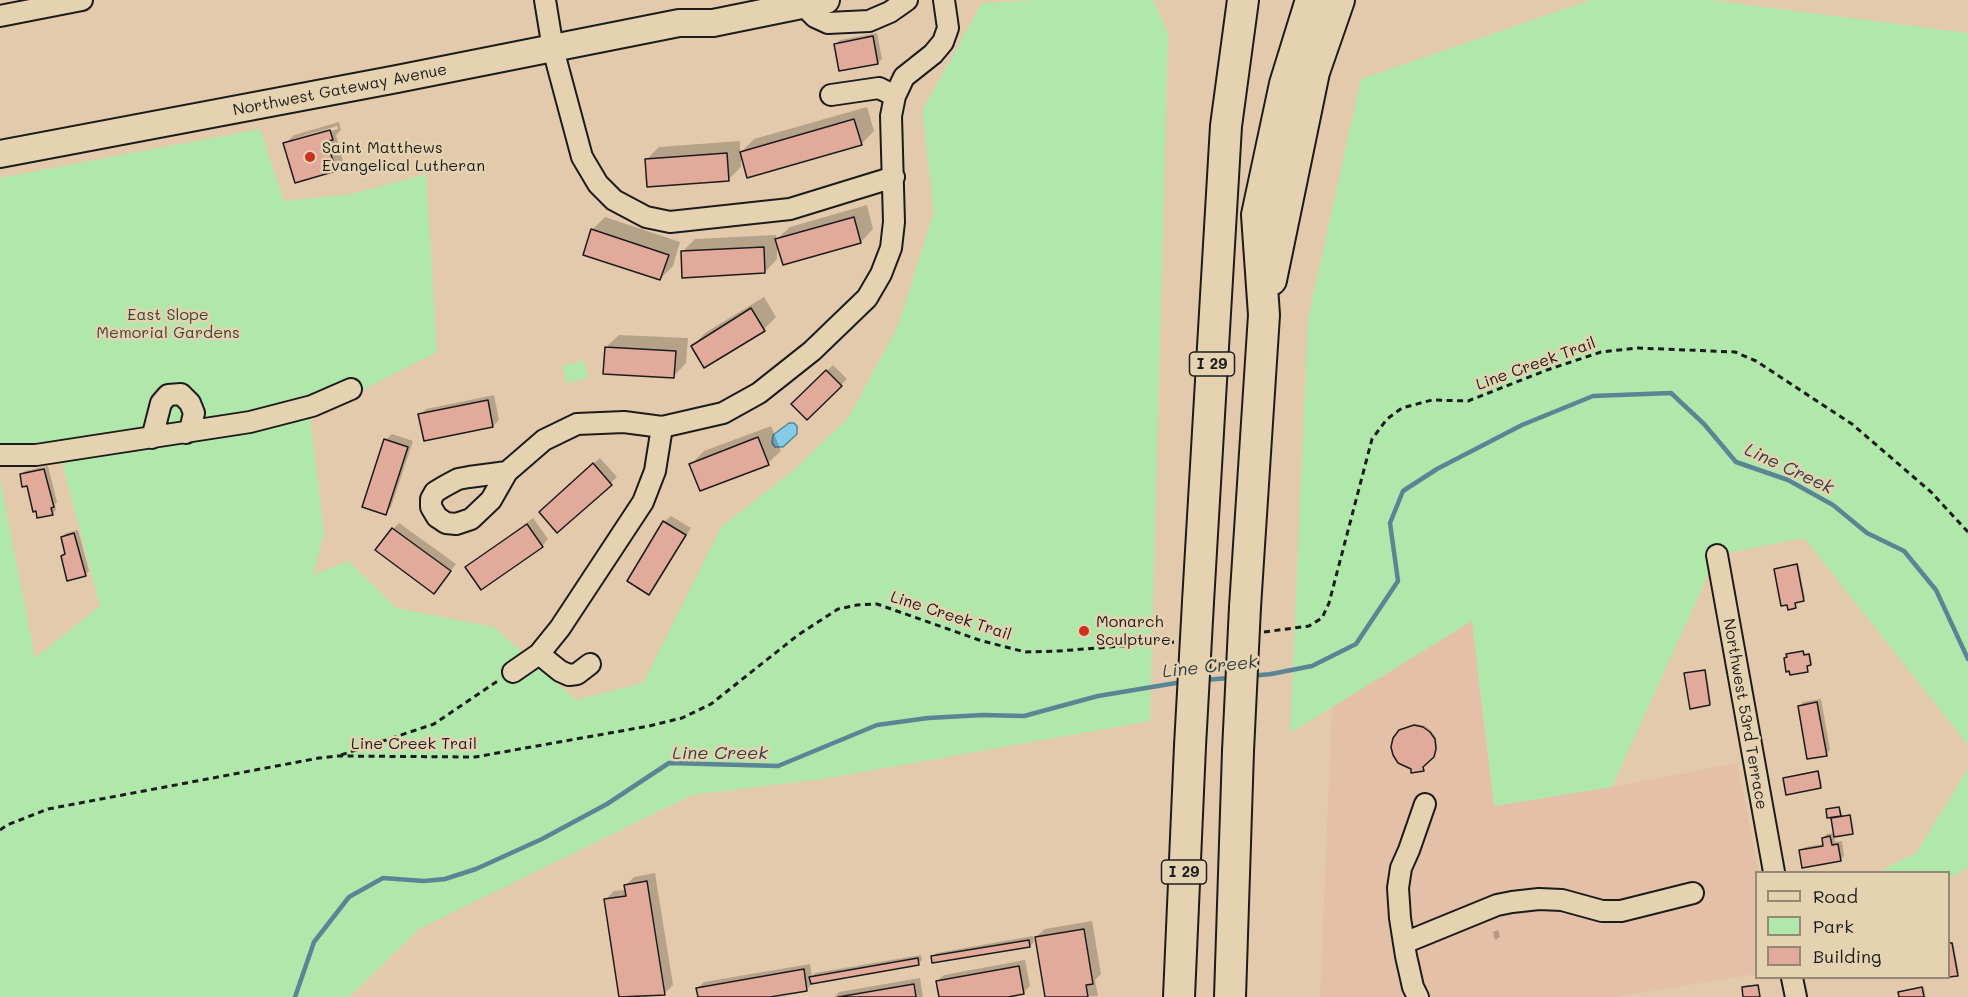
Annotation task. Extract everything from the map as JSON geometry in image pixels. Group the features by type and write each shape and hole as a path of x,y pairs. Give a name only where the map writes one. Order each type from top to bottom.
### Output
{"highway":[{"path":"1223,0 1226,126"},
{"name":"I 29","path":"1179,997 1197,603 1226,126 1243,0"},
{"path":"1230,997 1238,751 1251,620 1264,315 1257,215 1285,84 1311,0"},
{"path":"1264,315 1314,72 1339,0"}],"main road":[{"name":"Northwest Gateway Avenue","path":"679,23 712,8 748,0"},
{"name":"Northwest Gateway Avenue","path":"0,154 679,23 713,23 814,2"}],"street":[{"path":"0,16 82,0"},
{"path":"545,0 553,49 582,157 598,184 614,200 646,217 670,222 790,209 894,177"},
{"path":"814,2 816,17 828,23 869,21 890,12 906,0"},
{"path":"507,472 544,440 577,424 624,422 662,427 723,413 759,393 812,351 867,298 881,274 891,248 894,222 894,177 891,116 895,96 904,77 933,54 943,42 948,28 944,0"},
{"path":"831,95 879,88 895,96"},
{"path":"1,449 36,455 250,422 299,411 322,403 351,388"},
{"path":"152,438 161,403 168,395 181,394 190,403 194,413 191,426 186,433"},
{"path":"513,672 539,654 560,628 643,502 655,471 662,427"},
{"name":"Northwest 53rd Terrace","path":"1718,555 1774,871"},
{"path":"539,654 560,671 569,675 577,674 590,664"},
{"path":"1418,997 1413,987 1404,943 1398,888 1401,868 1425,804"},
{"path":"1404,943 1497,905 1512,902 1539,899 1562,900 1602,911 1621,910 1693,893"},
{"path":"1792,979 1796,997"}],"path":[{"name":"Line Creek Trail","path":"1251,620 1309,626 1322,618 1329,603 1372,438 1387,419 1402,408 1432,400 1468,402 1547,370 1601,352 1638,348 1735,352 1756,361 1852,424 1931,492 1968,532"},
{"name":"Line Creek Trail","path":"0,831 7,825 48,809 337,756 475,757 682,718 711,704 798,635 838,609 857,605 877,604 979,640 1025,652 1179,641"},
{"path":"337,756 434,724 513,672"}],"shaded area":[{"path":"1472,620 1494,806 1612,787 1737,763 1759,871 1755,871 1755,974 1616,997 1320,997 1332,707"}],"green space":[{"name":"East Slope Memorial Gardens","path":"1039,0 1153,0 1168,33 1150,721 823,779 692,795 419,929 349,997 0,997 0,479 35,658 100,606 61,459 0,465 0,178 260,129 284,201 352,194 426,174 437,352 310,417 324,533 313,575 348,561 396,608 494,627 576,700 643,683 721,527 794,470 849,417 898,326 934,212 922,111 982,3"},
{"path":"1591,0 1709,0 1968,33 1968,745 1804,538 1717,555 1612,787 1494,806 1472,621 1290,733 1308,319 1361,79"},
{"path":"584,361 588,378 567,383 562,366"},
{"path":"1968,769 1968,867 1950,878 1950,871 1885,871 1884,869 1916,853"}],"water":[{"path":"789,423 797,426 797,434 783,447 775,447 772,443 773,435"}],"building":[{"path":"873,36 878,64 839,71 834,44"},
{"path":"854,119 862,145 747,178 740,152"},
{"name":"Saint Matthews Evangelical Lutheran","path":"330,130 333,140 327,141 336,171 295,183 283,143"},
{"path":"727,153 729,181 647,187 645,159"},
{"path":"854,217 861,243 783,265 775,239"},
{"path":"591,229 669,255 660,280 583,255"},
{"path":"764,247 765,273 682,278 681,251"},
{"path":"751,308 765,331 704,368 691,346"},
{"path":"605,347 676,351 674,378 603,374"},
{"path":"826,370 842,386 807,420 791,404"},
{"path":"488,400 493,427 424,441 418,414"},
{"path":"758,437 769,465 700,491 689,464"},
{"path":"384,439 408,447 386,515 362,507"},
{"path":"593,463 612,485 557,533 539,512"},
{"path":"44,469 54,507 51,508 53,515 37,518 36,511 33,512 27,486 22,487 20,474"},
{"path":"663,521 686,535 649,595 627,581"},
{"path":"527,524 543,547 481,590 465,567"},
{"path":"392,528 451,571 434,594 375,550"},
{"path":"74,533 86,576 67,581 61,556 65,554 61,537"},
{"path":"1797,564 1804,601 1795,603 1796,608 1788,610 1787,605 1781,606 1774,569"},
{"path":"1803,651 1804,655 1809,654 1811,665 1807,666 1808,672 1790,675 1789,671 1786,672 1784,658 1787,657 1786,654"},
{"path":"1705,670 1710,705 1690,709 1684,673"},
{"path":"1817,702 1827,756 1807,759 1798,706"},
{"path":"1414,725 1430,732 1435,739 1436,749 1434,757 1423,767 1424,771 1411,773 1411,769 1398,763 1391,747 1393,738 1399,730"},
{"path":"1818,771 1821,788 1786,795 1783,778"},
{"path":"1839,807 1841,816 1827,818 1826,809"},
{"path":"1850,815 1853,834 1834,837 1831,818"},
{"path":"1830,836 1832,845 1838,844 1841,861 1802,868 1799,850 1823,846 1822,838"},
{"path":"647,881 665,995 619,997 604,899 626,896 624,885"},
{"path":"1084,929 1093,984 1086,985 1088,997 1045,997 1035,937"},
{"path":"1029,940 1030,947 932,963 931,956"},
{"path":"1950,943 1952,943 1958,976 1950,977"},
{"path":"918,958 919,965 811,984 809,977"},
{"path":"1019,966 1024,994 1008,997 939,997 936,981"},
{"path":"804,969 807,991 770,997 698,997 696,988"},
{"path":"914,984 916,997 838,997"},
{"path":"1758,985 1760,997 1743,997 1742,987"},
{"path":"1922,987 1924,997 1899,997 1898,992"}],"waterway":[{"name":"Line Creek","path":"1250,676 1312,666 1356,644 1398,581 1390,523 1403,491 1437,469 1522,425 1593,396 1671,393 1704,424 1736,462 1788,480 1833,505 1867,533 1904,551 1936,590 1968,659"},
{"name":"Line Creek","path":"1203,680 1230,678"},
{"name":"Line Creek","path":"295,997 314,942 349,897 383,878 424,881 445,879 476,869 542,839 607,804 669,763 778,766 877,725 928,718 983,715 1024,716 1098,696 1182,682"}],"place":[{"name":"Saint Matthews Evangelical Lutheran","path":"310,157"},
{"name":"Monarch Sculpture","path":"1084,631"}]}
